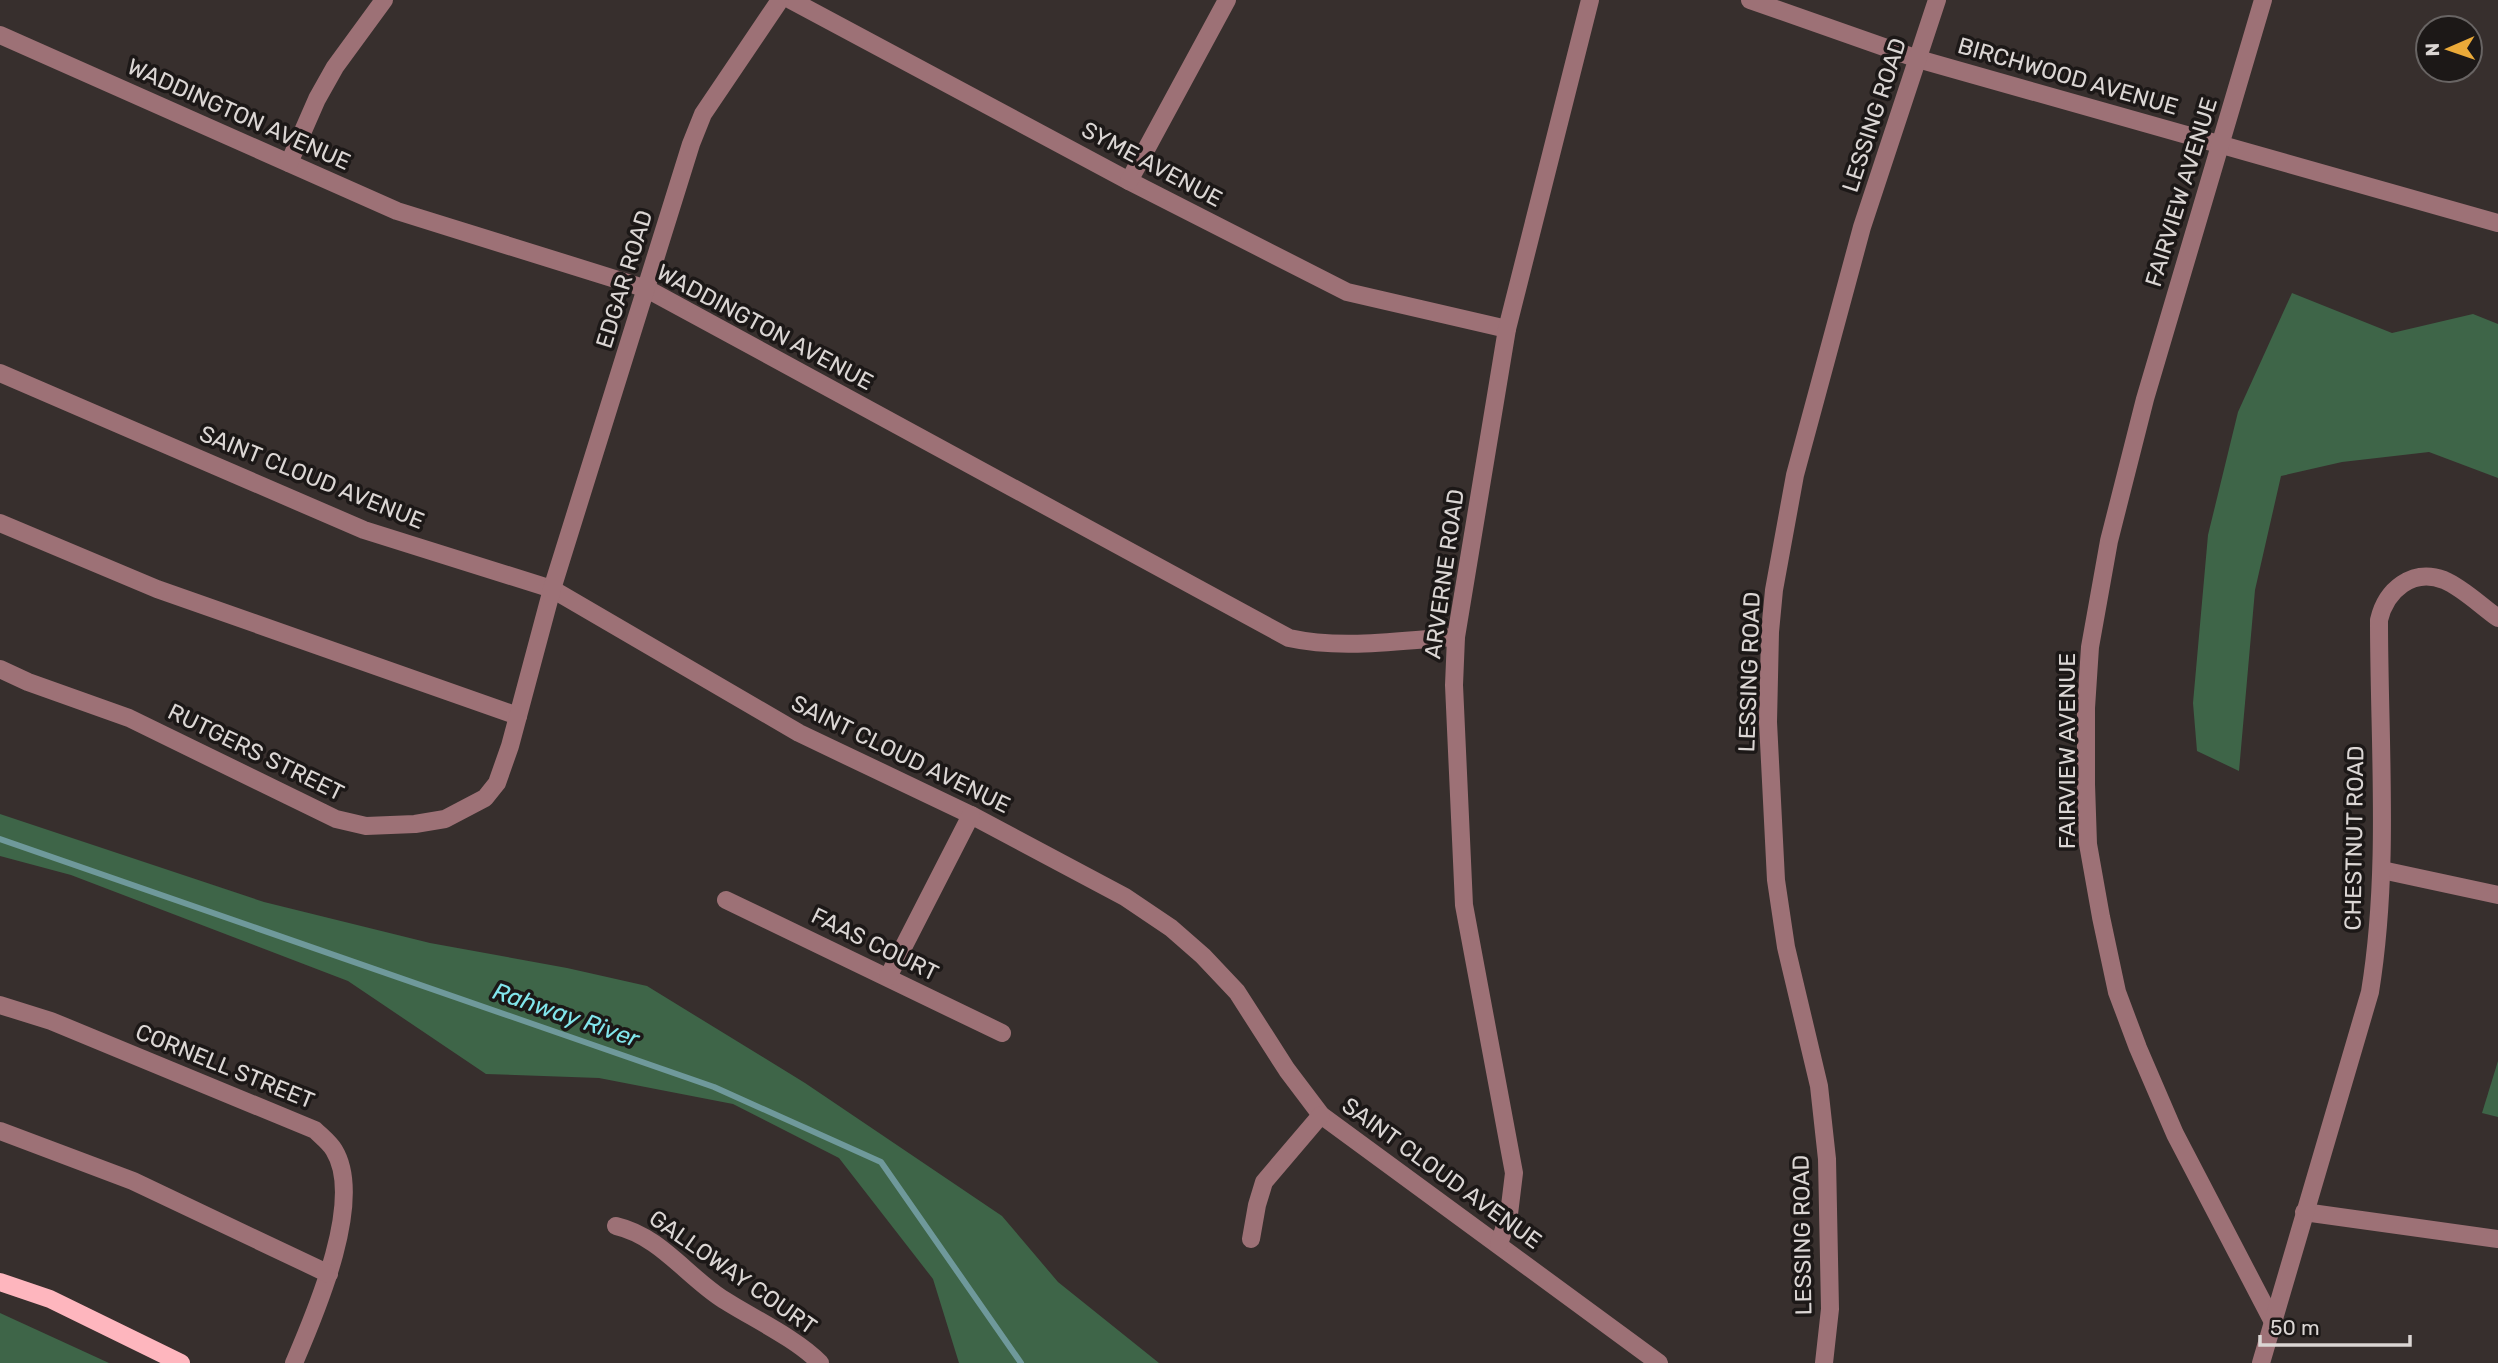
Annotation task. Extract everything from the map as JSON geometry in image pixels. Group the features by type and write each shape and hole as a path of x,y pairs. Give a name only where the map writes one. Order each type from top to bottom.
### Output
{"main road":[{"path":"0,1282 50,1299 181,1363"}],"street":[{"path":"289,163 317,99 335,67 384,0"},
{"name":"EDGAR ROAD","path":"552,589 691,144 703,114 780,0"},
{"name":"SYME AVENUE","path":"791,0 1129,181 1347,292 1507,329"},
{"path":"1129,181 1227,0"},
{"name":"ARVERNE ROAD","path":"1499,1244 1509,1214 1514,1173 1464,905 1454,685 1455,637 1507,329 1590,0"},
{"name":"BIRCHWOOD AVENUE","path":"1750,0 1918,59 2498,223"},
{"name":"LESSING ROAD","path":"1824,1363 1830,1309 1827,1159 1819,1086 1786,947 1776,880 1768,722 1770,632 1774,590 1795,475 1862,227 1937,0"},
{"name":"FAIRVIEW AVENUE","path":"2263,0 2145,399 2109,541 2090,647 2086,708 2088,844 2118,992 2138,1048 2175,1134 2272,1320"},
{"name":"WADDINGTON AVENUE","path":"0,35 397,211 647,289 1289,638 1312,643 1342,644 1455,637"},
{"name":"SAINT CLOUD AVENUE","path":"0,373 364,530 552,589 799,733 971,816 1125,897 1171,928 1203,956 1237,992 1287,1070 1321,1115 1659,1363"},
{"path":"0,523 157,589 518,716"},
{"name":"CHESTNUT ROAD","path":"2261,1363 2370,992 2376,953 2382,870 2379,620 2382,605 2402,583 2431,577 2446,581 2498,618"},
{"name":"RUTGERS STREET","path":"0,669 28,682 129,718 335,819 366,826 415,824 445,819 485,798 497,783 552,589"},
{"path":"888,977 971,816"},
{"path":"2382,870 2498,895"},
{"name":"FAAS COURT","path":"726,900 1002,1033"},
{"name":"CORNELL STREET","path":"0,1005 51,1021 315,1130 334,1150 341,1168 344,1194 337,1245 323,1297 295,1363"},
{"path":"1251,1239 1264,1182 1321,1115"},
{"path":"0,1130 133,1181 329,1274"},
{"path":"2304,1212 2498,1239"},
{"name":"GALLOWAY COURT","path":"615,1226 635,1231 652,1242 718,1296 805,1350 820,1363"}],"green space":[{"path":"2292,293 2392,333 2473,314 2498,324 2498,478 2429,452 2342,462 2281,476 2255,590 2239,771 2197,751 2193,703 2208,535 2238,412"},
{"path":"0,814 264,902 430,943 567,968 647,986 805,1083 1002,1216 1058,1282 1159,1363 959,1363 933,1279 839,1158 733,1104 599,1078 486,1074 348,981 71,875 0,856"},
{"path":"2498,1061 2498,1117 2482,1113"},
{"path":"0,1313 109,1363 0,1363"}],"waterway":[{"name":"Rahway River","path":"0,839 714,1087 881,1162 1021,1363"}]}
